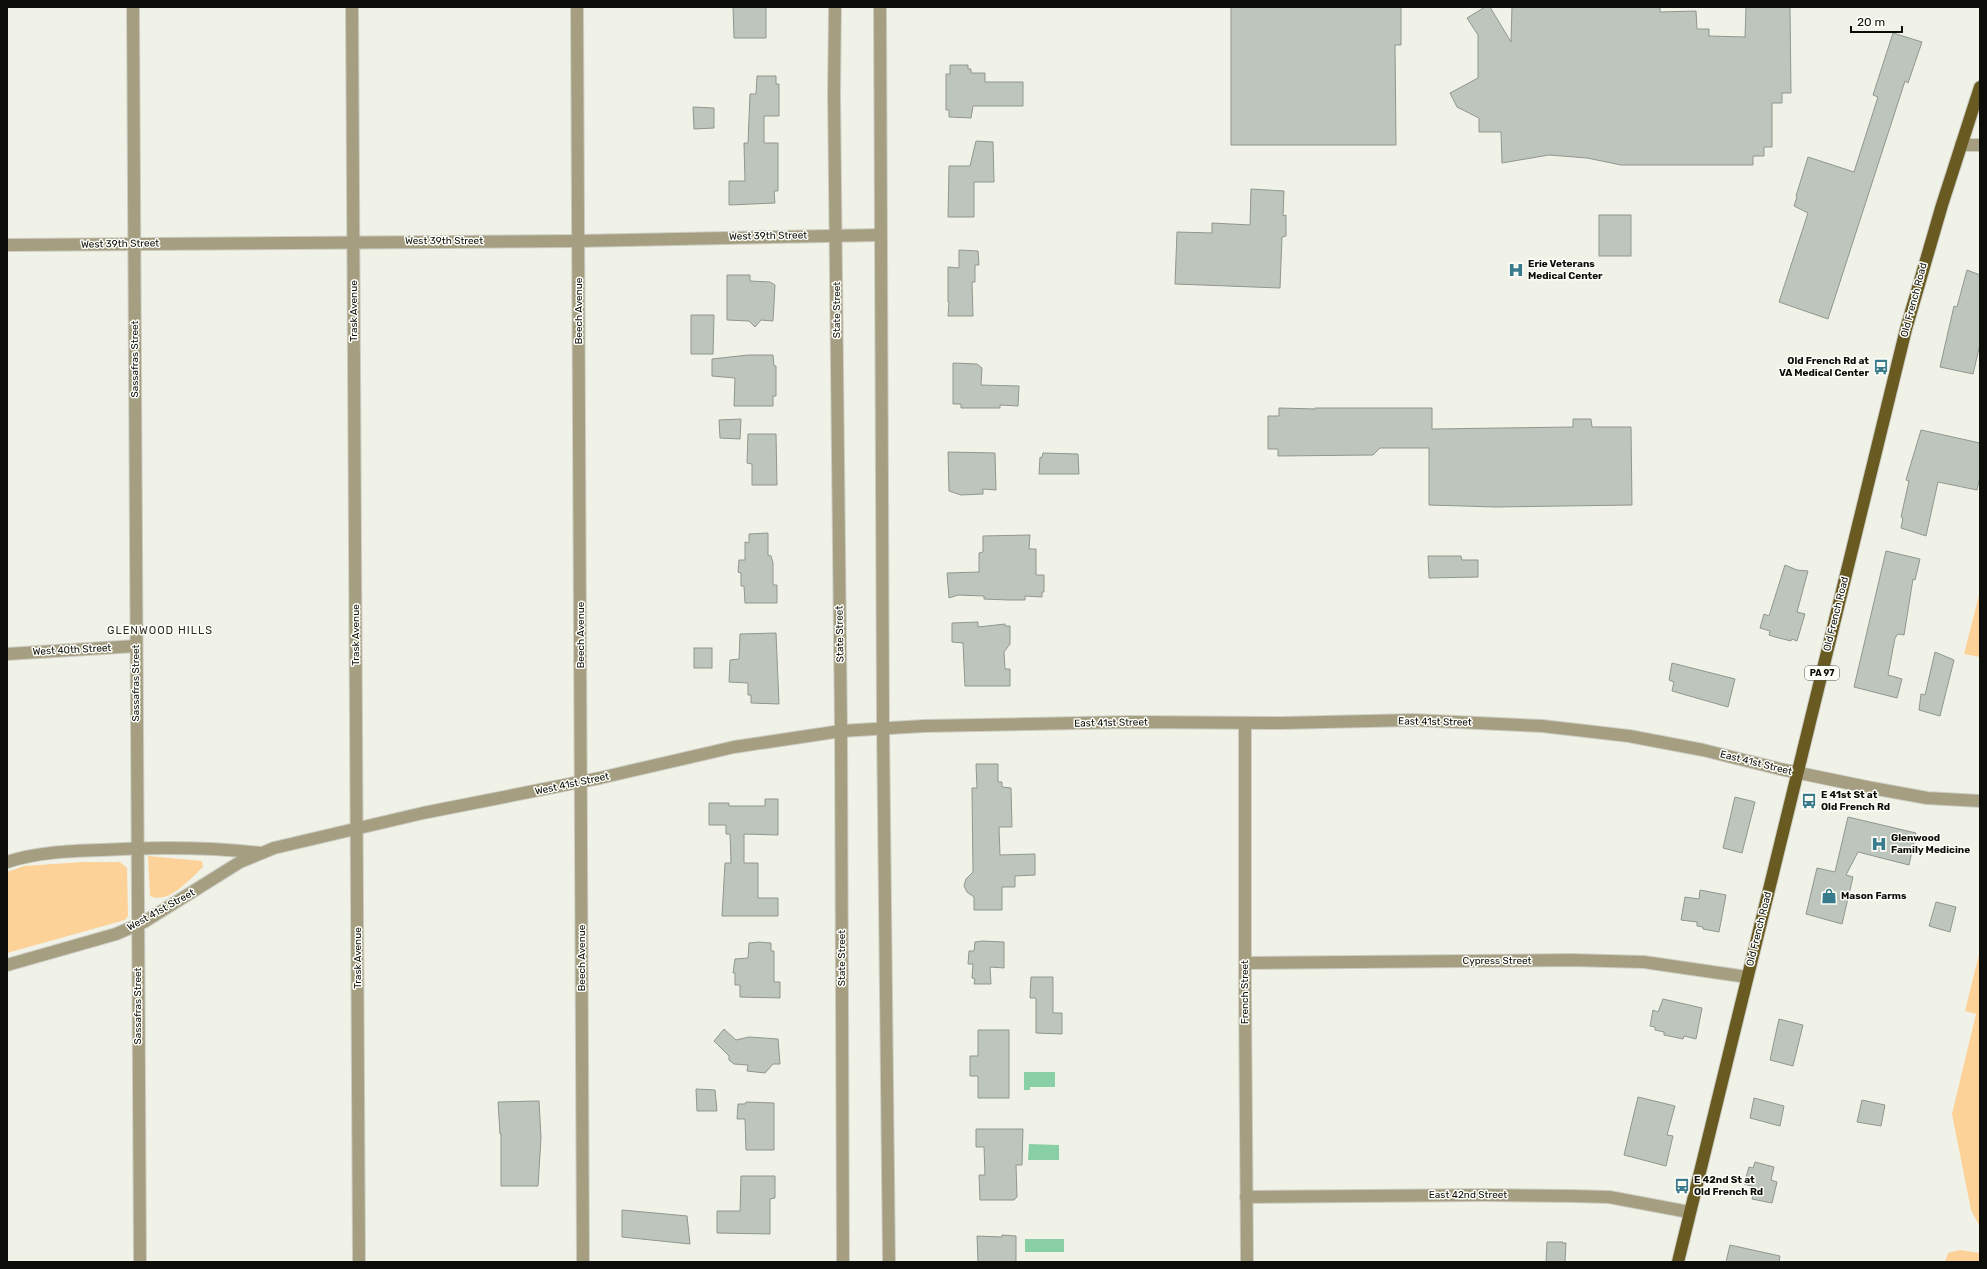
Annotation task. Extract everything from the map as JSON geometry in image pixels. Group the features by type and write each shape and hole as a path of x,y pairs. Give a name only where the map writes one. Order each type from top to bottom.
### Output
{"main road":[{"name":"Old French Road","path":"1678,1262 1906,329 1922,269 1980,87"}],"street":[{"name":"Sassafras Street","path":"133,7 140,1262"},
{"name":"Trask Avenue","path":"352,7 358,829 359,1262"},
{"name":"Beech Avenue","path":"577,7 582,781 583,1262"},
{"name":"State Street","path":"835,7 834,93 841,731 843,1262"},
{"path":"880,7 883,728 889,1262"},
{"path":"1961,145 1980,145"},
{"name":"West 39th Street","path":"7,245 578,240 880,235"},
{"name":"West 40th Street","path":"7,654 136,646"},
{"name":"East 41st Street","path":"883,728 1129,722 1245,723 1412,720 1542,726 1629,736 1696,748 1797,773 1927,798 1980,801"},
{"name":"French Street","path":"1245,723 1247,1262"},
{"name":"West 41st Street","path":"7,966 23,960 110,937 138,924 240,862 274,848 734,747 841,731 883,728"},
{"name":"West 41st Street","path":"7,862 38,855 137,847 194,847 262,853"},
{"name":"Cypress Street","path":"1245,963 1571,960 1644,962 1747,977"},
{"name":"East 42nd Street","path":"1246,1197 1484,1195 1609,1197 1689,1212"}],"shaded area":[{"path":"1980,591 1980,657 1964,654"},
{"path":"148,856 202,861 203,867 185,884 171,894 157,898 150,896"},
{"path":"82,862 120,862 127,868 128,916 125,920 7,953 7,872 24,866"},
{"path":"1980,950 1980,1227 1971,1210 1952,1114 1976,1014 1965,1011"},
{"path":"1024,1072 1055,1072 1055,1087 1030,1087 1030,1090 1024,1090"},
{"path":"1029,1144 1059,1145 1059,1160 1028,1160"},
{"path":"1025,1239 1064,1239 1064,1252 1025,1252"},
{"path":"1960,1250 1980,1253 1980,1262 1945,1262 1948,1253"}],"building":[{"path":"733,7 766,7 766,38 734,38"},
{"path":"1231,7 1401,7 1401,45 1395,45 1396,145 1231,145"},
{"path":"1485,7 1490,7 1511,42 1512,7 1660,7 1660,12 1696,11 1697,29 1709,29 1709,36 1745,37 1746,7 1790,7 1791,93 1782,93 1782,103 1772,103 1772,147 1764,147 1764,156 1753,156 1753,165 1621,165 1587,158 1549,155 1502,163 1501,132 1479,132 1479,118 1457,107 1450,93 1478,78 1478,35 1467,18"},
{"path":"1893,33 1922,42 1908,83 1905,81 1828,319 1779,302 1808,213 1794,206 1796,196 1808,157 1854,172 1878,97 1873,95"},
{"path":"950,65 968,65 968,69 971,69 971,73 985,73 985,82 1023,82 1023,106 973,106 971,118 949,117 949,110 946,110 946,74 950,74"},
{"path":"757,76 776,76 776,84 779,84 779,116 764,116 764,143 778,143 778,191 774,191 775,203 729,205 729,181 745,181 744,143 748,143 750,94 756,94"},
{"path":"693,107 714,108 714,128 694,129"},
{"path":"976,141 993,142 994,182 974,182 974,217 948,217 949,166 970,166"},
{"path":"1251,189 1284,191 1283,216 1286,215 1286,236 1282,237 1280,288 1175,284 1177,232 1212,233 1212,223 1250,225"},
{"path":"1599,215 1631,215 1631,256 1599,256"},
{"path":"959,250 978,251 979,265 975,265 975,282 972,282 973,316 948,316 948,267 959,268"},
{"path":"1967,270 1980,275 1980,344 1973,374 1940,367 1954,306 1957,307"},
{"path":"727,275 750,275 750,281 770,282 775,285 773,321 761,320 755,327 749,321 727,320"},
{"path":"691,315 714,315 713,354 691,354"},
{"path":"748,355 773,355 774,366 776,366 776,396 773,396 773,406 734,406 735,378 712,376 712,359"},
{"path":"953,363 977,364 982,368 981,385 1019,386 1018,406 1000,405 1000,408 961,408 961,404 953,404"},
{"path":"1279,408 1432,408 1432,429 1573,427 1573,419 1591,419 1592,427 1631,427 1632,505 1496,507 1429,505 1429,448 1380,448 1373,455 1278,456 1278,449 1268,449 1268,416 1279,416"},
{"path":"741,419 740,439 720,438 719,420"},
{"path":"1921,430 1980,443 1980,476 1977,490 1938,482 1926,536 1901,528 1903,518 1901,517 1909,481 1906,480"},
{"path":"748,434 776,434 777,485 752,485 752,464 747,463"},
{"path":"948,452 995,453 996,490 983,489 983,494 961,495 949,491"},
{"path":"1043,453 1078,454 1079,474 1039,474 1040,457 1042,458"},
{"path":"768,533 768,555 771,556 773,563 773,585 777,585 777,603 745,603 744,586 741,586 741,573 738,572 739,560 745,560 745,542 749,543 749,534"},
{"path":"1030,535 1029,549 1036,549 1036,575 1044,575 1044,592 1042,592 1042,597 1025,596 1025,600 1008,600 984,599 984,596 958,595 949,598 947,573 979,572 979,553 983,552 983,536"},
{"path":"1886,551 1920,559 1915,580 1913,579 1904,635 1898,634 1895,638 1888,675 1902,679 1897,698 1854,687"},
{"path":"1428,556 1461,556 1462,560 1478,560 1478,577 1429,578"},
{"path":"1785,565 1797,570 1808,571 1797,612 1805,614 1797,641 1792,639 1791,641 1769,635 1770,631 1760,628 1764,614 1769,616"},
{"path":"978,622 978,627 1005,624 1005,626 1010,626 1010,644 1004,652 1005,669 1010,669 1010,686 965,686 963,643 952,642 952,623"},
{"path":"776,633 779,704 751,703 751,695 748,695 748,683 729,682 730,660 739,659 740,634"},
{"path":"694,648 712,648 712,668 694,668"},
{"path":"1935,652 1954,660 1940,716 1919,710 1921,694 1925,695"},
{"path":"1672,663 1735,679 1728,707 1672,691 1674,682 1669,680"},
{"path":"976,764 998,764 998,782 1002,782 1002,787 1011,788 1012,827 999,827 1000,855 1035,854 1035,875 1015,876 1015,887 1002,887 1002,910 974,910 974,897 967,892 964,886 966,879 973,872 972,788 977,788"},
{"path":"1735,797 1755,802 1742,853 1723,848"},
{"path":"765,799 778,799 778,835 744,834 744,863 758,863 758,898 778,898 778,916 722,916 725,863 731,863 730,834 726,834 726,825 709,825 709,803 729,803 729,806 765,806"},
{"path":"1848,817 1916,833 1909,865 1858,852 1846,875 1853,877 1842,924 1806,914 1817,868 1835,872"},
{"path":"1700,890 1726,895 1719,932 1703,929 1703,927 1697,926 1697,922 1681,920 1685,897 1699,899"},
{"path":"1936,902 1956,907 1950,932 1929,926"},
{"path":"975,942 1004,942 1004,968 990,967 991,984 974,984 975,979 972,978 973,964 968,964 969,951 974,951"},
{"path":"749,943 771,943 771,951 774,951 774,982 780,982 780,998 740,997 740,985 735,985 735,973 733,973 735,959 748,958"},
{"path":"1031,977 1053,977 1053,1013 1062,1013 1062,1034 1036,1033 1036,998 1030,998"},
{"path":"1663,999 1702,1008 1696,1039 1684,1036 1683,1039 1664,1035 1664,1032 1655,1030 1655,1027 1650,1026 1653,1010 1658,1012"},
{"path":"1779,1019 1803,1025 1793,1066 1770,1060"},
{"path":"724,1029 736,1040 749,1037 778,1039 780,1064 773,1064 765,1073 747,1071 748,1065 734,1064 729,1060 729,1056 714,1041"},
{"path":"978,1030 1009,1030 1009,1098 978,1098 978,1076 970,1076 970,1056 978,1056"},
{"path":"696,1089 715,1090 717,1111 697,1111"},
{"path":"1638,1097 1675,1106 1667,1135 1673,1136 1666,1166 1624,1155"},
{"path":"1754,1098 1784,1106 1780,1126 1750,1118"},
{"path":"1862,1100 1885,1105 1881,1126 1857,1122"},
{"path":"539,1101 541,1138 538,1186 501,1186 501,1134 498,1102"},
{"path":"746,1102 774,1103 774,1150 746,1150 745,1119 737,1119 738,1104 745,1104"},
{"path":"976,1129 1023,1129 1022,1165 1016,1165 1017,1197 1014,1200 980,1200 979,1175 985,1175 984,1147 976,1147"},
{"path":"1755,1162 1774,1167 1771,1180 1777,1182 1772,1203 1752,1199 1755,1187 1744,1184 1749,1167 1753,1168"},
{"path":"741,1176 775,1176 775,1198 770,1199 770,1234 717,1233 717,1211 740,1211"},
{"path":"622,1210 687,1216 690,1244 622,1237"},
{"path":"1002,1235 1016,1236 1016,1262 978,1262 977,1236 1002,1237"},
{"path":"1547,1242 1566,1243 1565,1262 1546,1262"},
{"path":"1730,1245 1780,1256 1779,1262 1726,1262"}],"place":[{"name":"Erie Veterans Medical Center","path":"1516,270"},
{"name":"Old French Rd at VA Medical Center","path":"1881,367"},
{"name":"E 41st St at Old French Rd","path":"1809,801"},
{"name":"Glenwood Family Medicine","path":"1879,844"},
{"name":"Mason Farms","path":"1829,896"},
{"name":"E 42nd St at Old French Rd","path":"1682,1186"}],"district":[{"name":"GLENWOOD HILLS","path":"160,630"}]}
